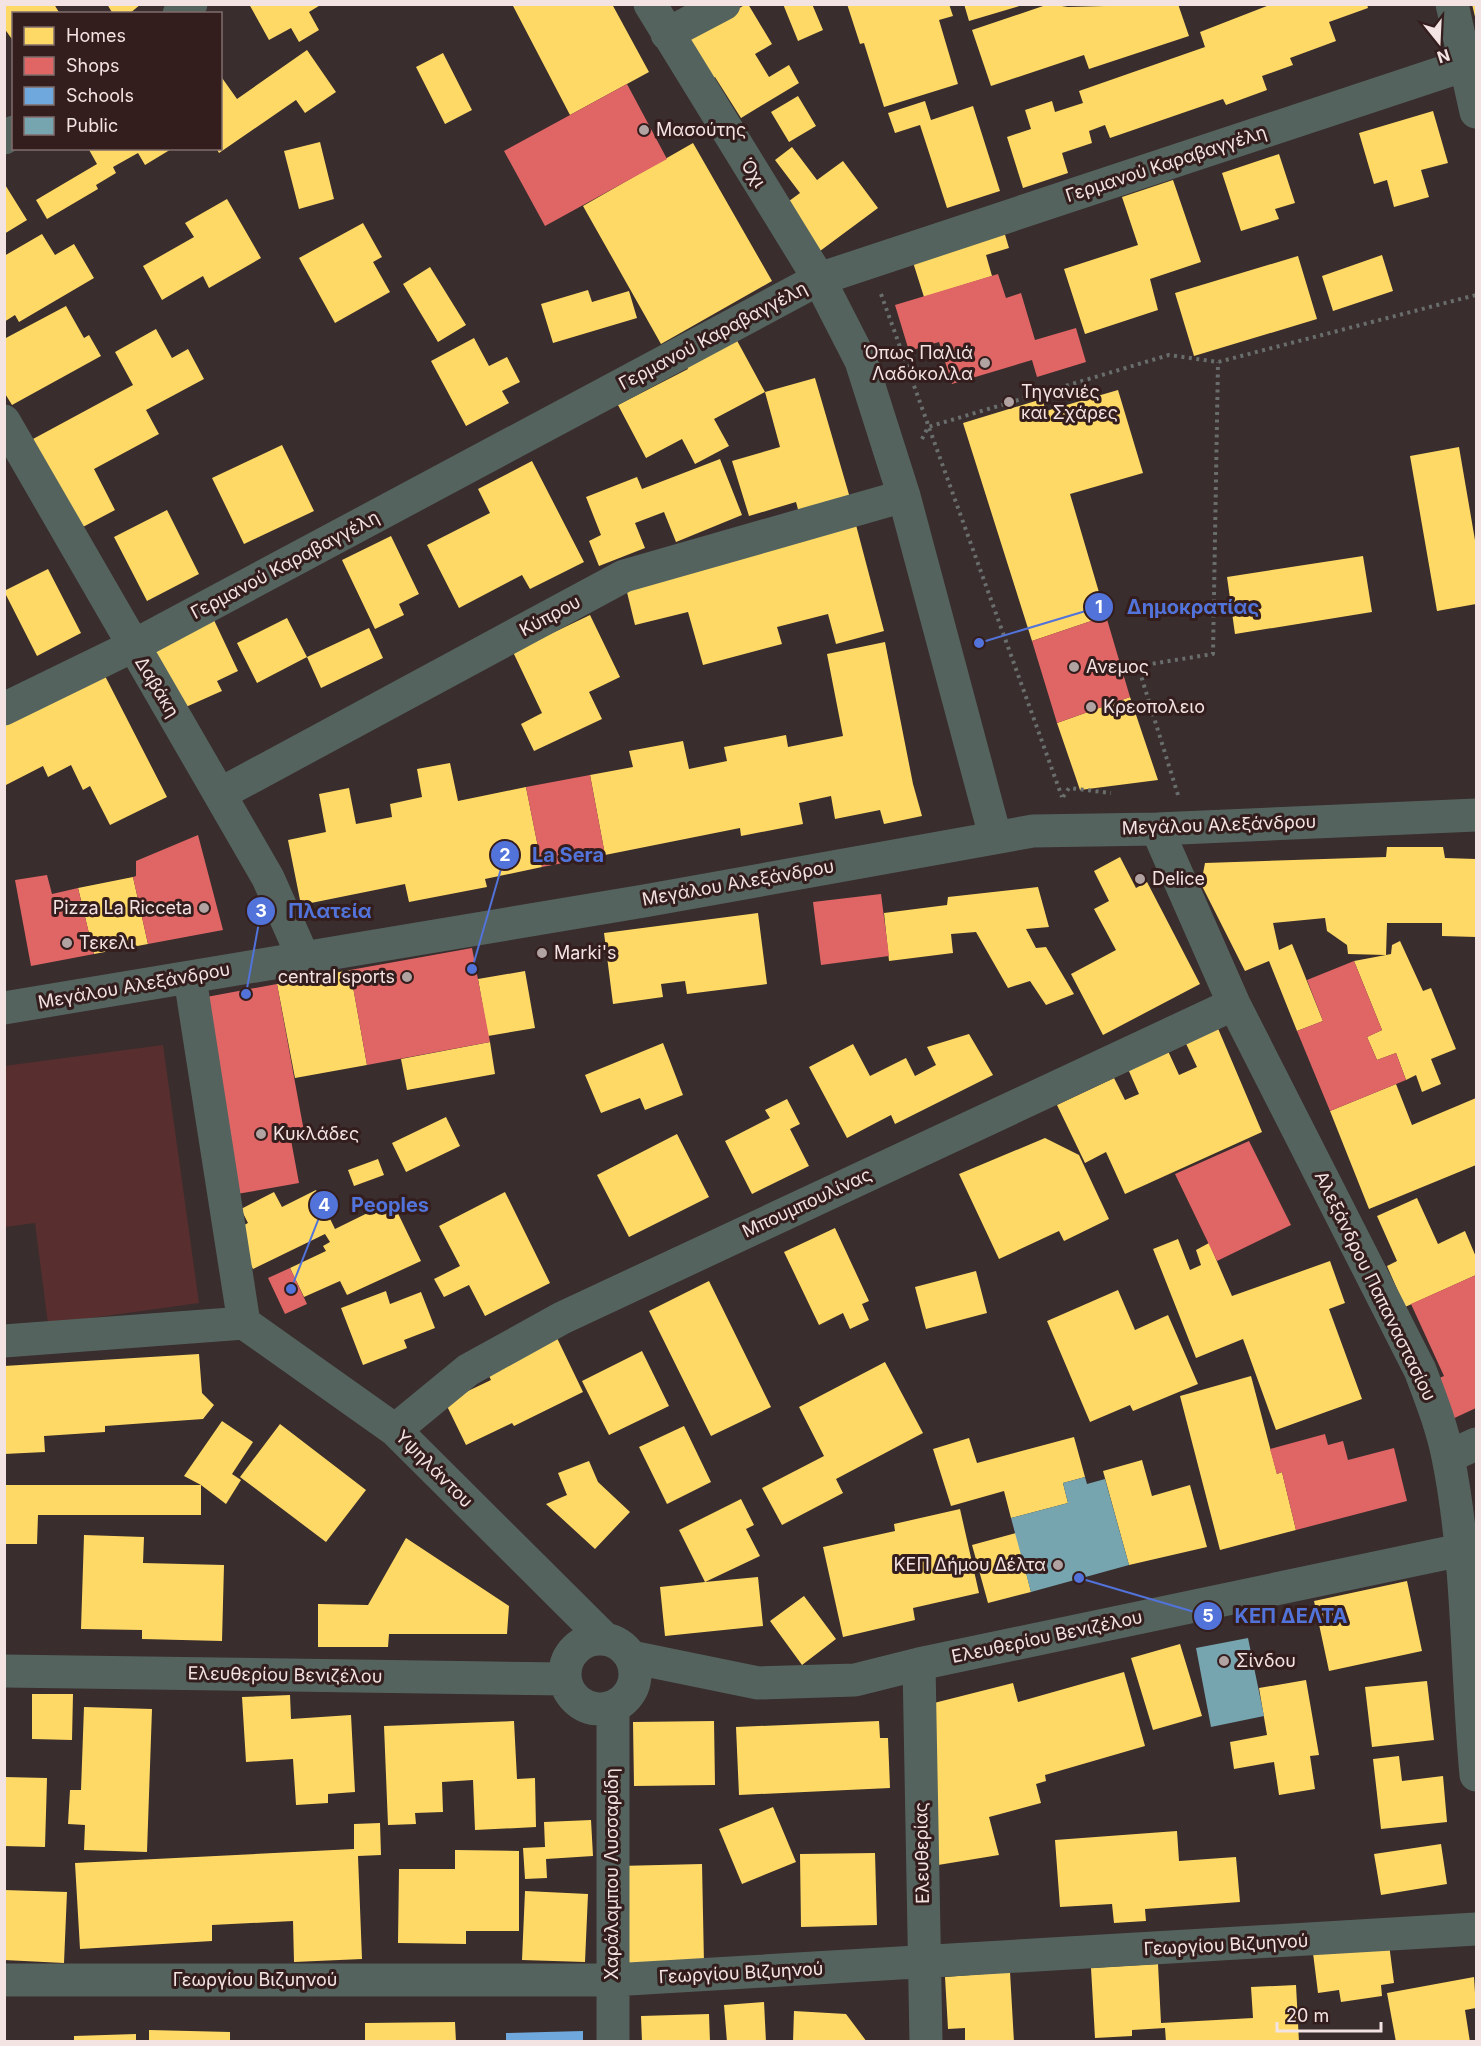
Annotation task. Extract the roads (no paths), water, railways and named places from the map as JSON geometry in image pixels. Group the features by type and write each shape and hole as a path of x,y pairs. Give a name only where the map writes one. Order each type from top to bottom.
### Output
{"street":[{"name":"Όχι","path":"650,4 819,279 861,361 904,496 994,836"},
{"path":"667,34 724,4"},
{"path":"1452,4 1476,112"},
{"name":"Γερμανού Καραβαγγέλη","path":"4,709 133,646 819,279 1466,66"},
{"name":"Δαβάκη","path":"4,421 268,878 303,957"},
{"name":"Κύπρου","path":"220,794 624,576 904,496"},
{"name":"Μεγάλου Αλεξάνδρου","path":"4,1008 644,900 994,836 1071,828 1157,829 1476,815"},
{"name":"Αλεξάνδρου Παπαναστασίου","path":"1157,829 1234,1004 1420,1370 1437,1416 1462,1451 1461,1550 1474,1715 1476,1775"},
{"path":"4,1341 244,1323 190,978"},
{"name":"Μπουμπουλίνας","path":"395,1430 468,1370 562,1318 1234,1004"},
{"name":"Υψηλάντου","path":"244,1323 395,1430 618,1648"},
{"name":"Ελευθερίου Βενιζέλου","path":"618,1648 758,1683 855,1680 919,1664 1461,1550"},
{"path":"584,1643 618,1648 635,1668 635,1680 623,1701 613,1707 598,1709 583,1705 572,1694 565,1679 569,1657 576,1648 584,1643"},
{"name":"Ελευθερίας","path":"919,1664 926,2042"},
{"name":"Ελευθερίου Βενιζέλου","path":"4,1671 565,1679"},
{"name":"Χαράλαμπου Λυσσαρίδη","path":"613,1707 613,2042"},
{"name":"Γεωργίου Βιζυηνού","path":"4,1980 612,1980 1476,1929"}],"place":[{"name":"Μασούτης","path":"644,130"},
{"name":"Όπως Παλιά Λαδόκολλα","path":"985,363"},
{"name":"Τηγανιές και Σχάρες","path":"1009,402"},
{"name":"Δημοκρατίας","path":"979,643"},
{"name":"Ανεμος","path":"1074,667"},
{"name":"Κρεοπολειο","path":"1091,707"},
{"name":"Delice","path":"1140,879"},
{"name":"Pizza La Ricceta","path":"204,908"},
{"name":"Τεκελι","path":"67,943"},
{"name":"Marki's","path":"542,953"},
{"name":"La Sera","path":"472,969"},
{"name":"central sports","path":"407,977"},
{"name":"Πλατεία","path":"246,994"},
{"name":"Κυκλάδες","path":"261,1134"},
{"name":"Peoples","path":"291,1289"},
{"name":"ΚΕΠ Δήμου Δέλτα","path":"1058,1565"},
{"name":"ΚΕΠ ΔΕΛΤΑ","path":"1079,1578"},
{"name":"Σίνδου","path":"1224,1661"}]}
